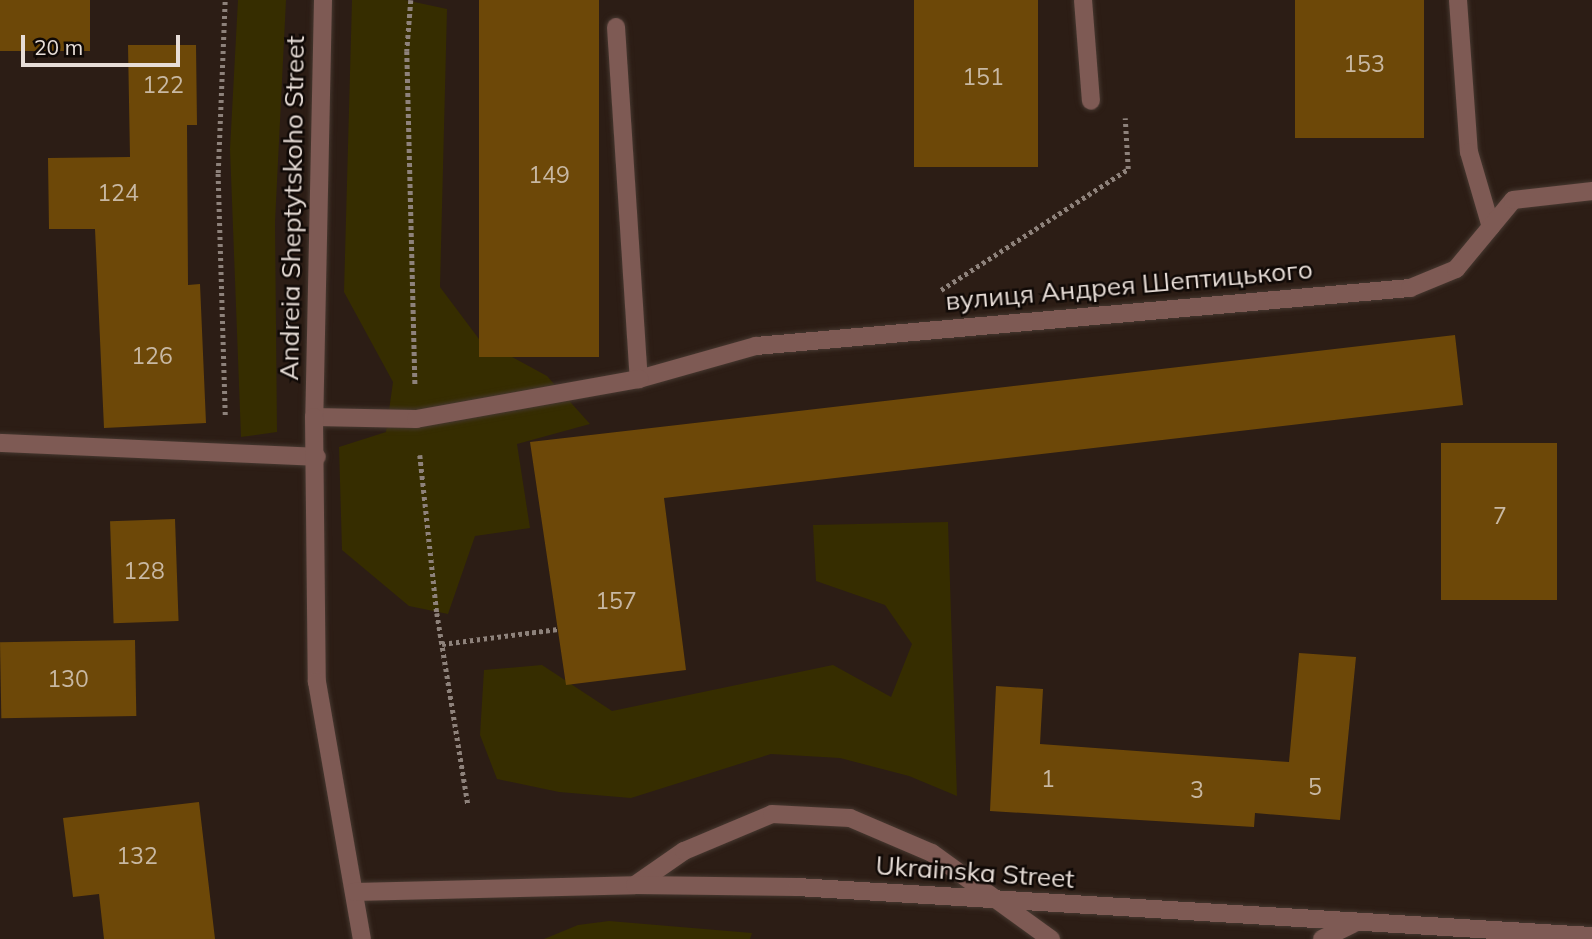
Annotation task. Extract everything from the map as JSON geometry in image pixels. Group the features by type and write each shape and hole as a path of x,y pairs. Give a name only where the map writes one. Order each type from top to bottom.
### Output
{"street":[{"name":"Andreia Sheptytskoho Street","path":"323,0 314,417 317,457 317,682 362,939"},
{"path":"1083,0 1091,102"},
{"path":"1458,0 1469,152 1491,227"},
{"path":"616,27 639,379"},
{"name":"вулиця Андрея Шептицького","path":"639,379 756,346 1410,288 1456,269 1513,200 1592,191"},
{"name":"Andreia Sheptytskoho Street","path":"314,417 416,418 639,379"},
{"path":"0,443 226,450 317,457"},
{"path":"635,885 684,850 772,814 850,818 932,853 1051,939"},
{"name":"Ukrainska Street","path":"354,892 635,885 797,887 1353,924 1592,936"},
{"path":"1322,939 1353,924"}],"path":[{"path":"225,0 218,173 226,450"},
{"path":"931,297 1128,169 1124,104"},
{"path":"442,644 558,629"}],"shaded area":[{"path":"238,0 286,0 275,222 277,432 241,437 230,149"},
{"path":"352,0 405,0 447,9 440,287 479,339 547,376 590,424 517,444 530,528 475,536 448,614 409,606 342,550 339,447 386,432 393,382 344,292"},
{"path":"948,522 957,796 909,776 840,758 771,754 631,798 559,792 497,779 480,735 484,670 542,665 612,711 833,665 891,697 912,644 885,605 816,581 813,525"},
{"path":"609,921 752,933 750,939 544,939 578,925"}],"building":[{"path":"0,0 90,0 90,51 0,51"},
{"path":"479,0 599,0 599,357 479,357"},
{"path":"914,0 1038,0 1038,167 914,167"},
{"path":"1295,0 1424,0 1424,138 1295,138"},
{"path":"128,45 196,45 197,125 187,125 188,285 200,284 206,423 104,428 95,229 49,229 48,158 130,157"},
{"path":"1455,335 1463,405 664,498 686,670 566,685 530,442"},
{"path":"1441,443 1557,443 1557,600 1441,600"},
{"path":"175,519 179,621 114,623 110,521"},
{"path":"135,640 136,716 1,718 0,642"},
{"path":"1299,653 1356,657 1340,820 1255,813 1254,827 990,811 996,686 1043,689 1040,744 1289,762"},
{"path":"199,802 215,939 104,939 99,894 73,897 63,818"}]}
